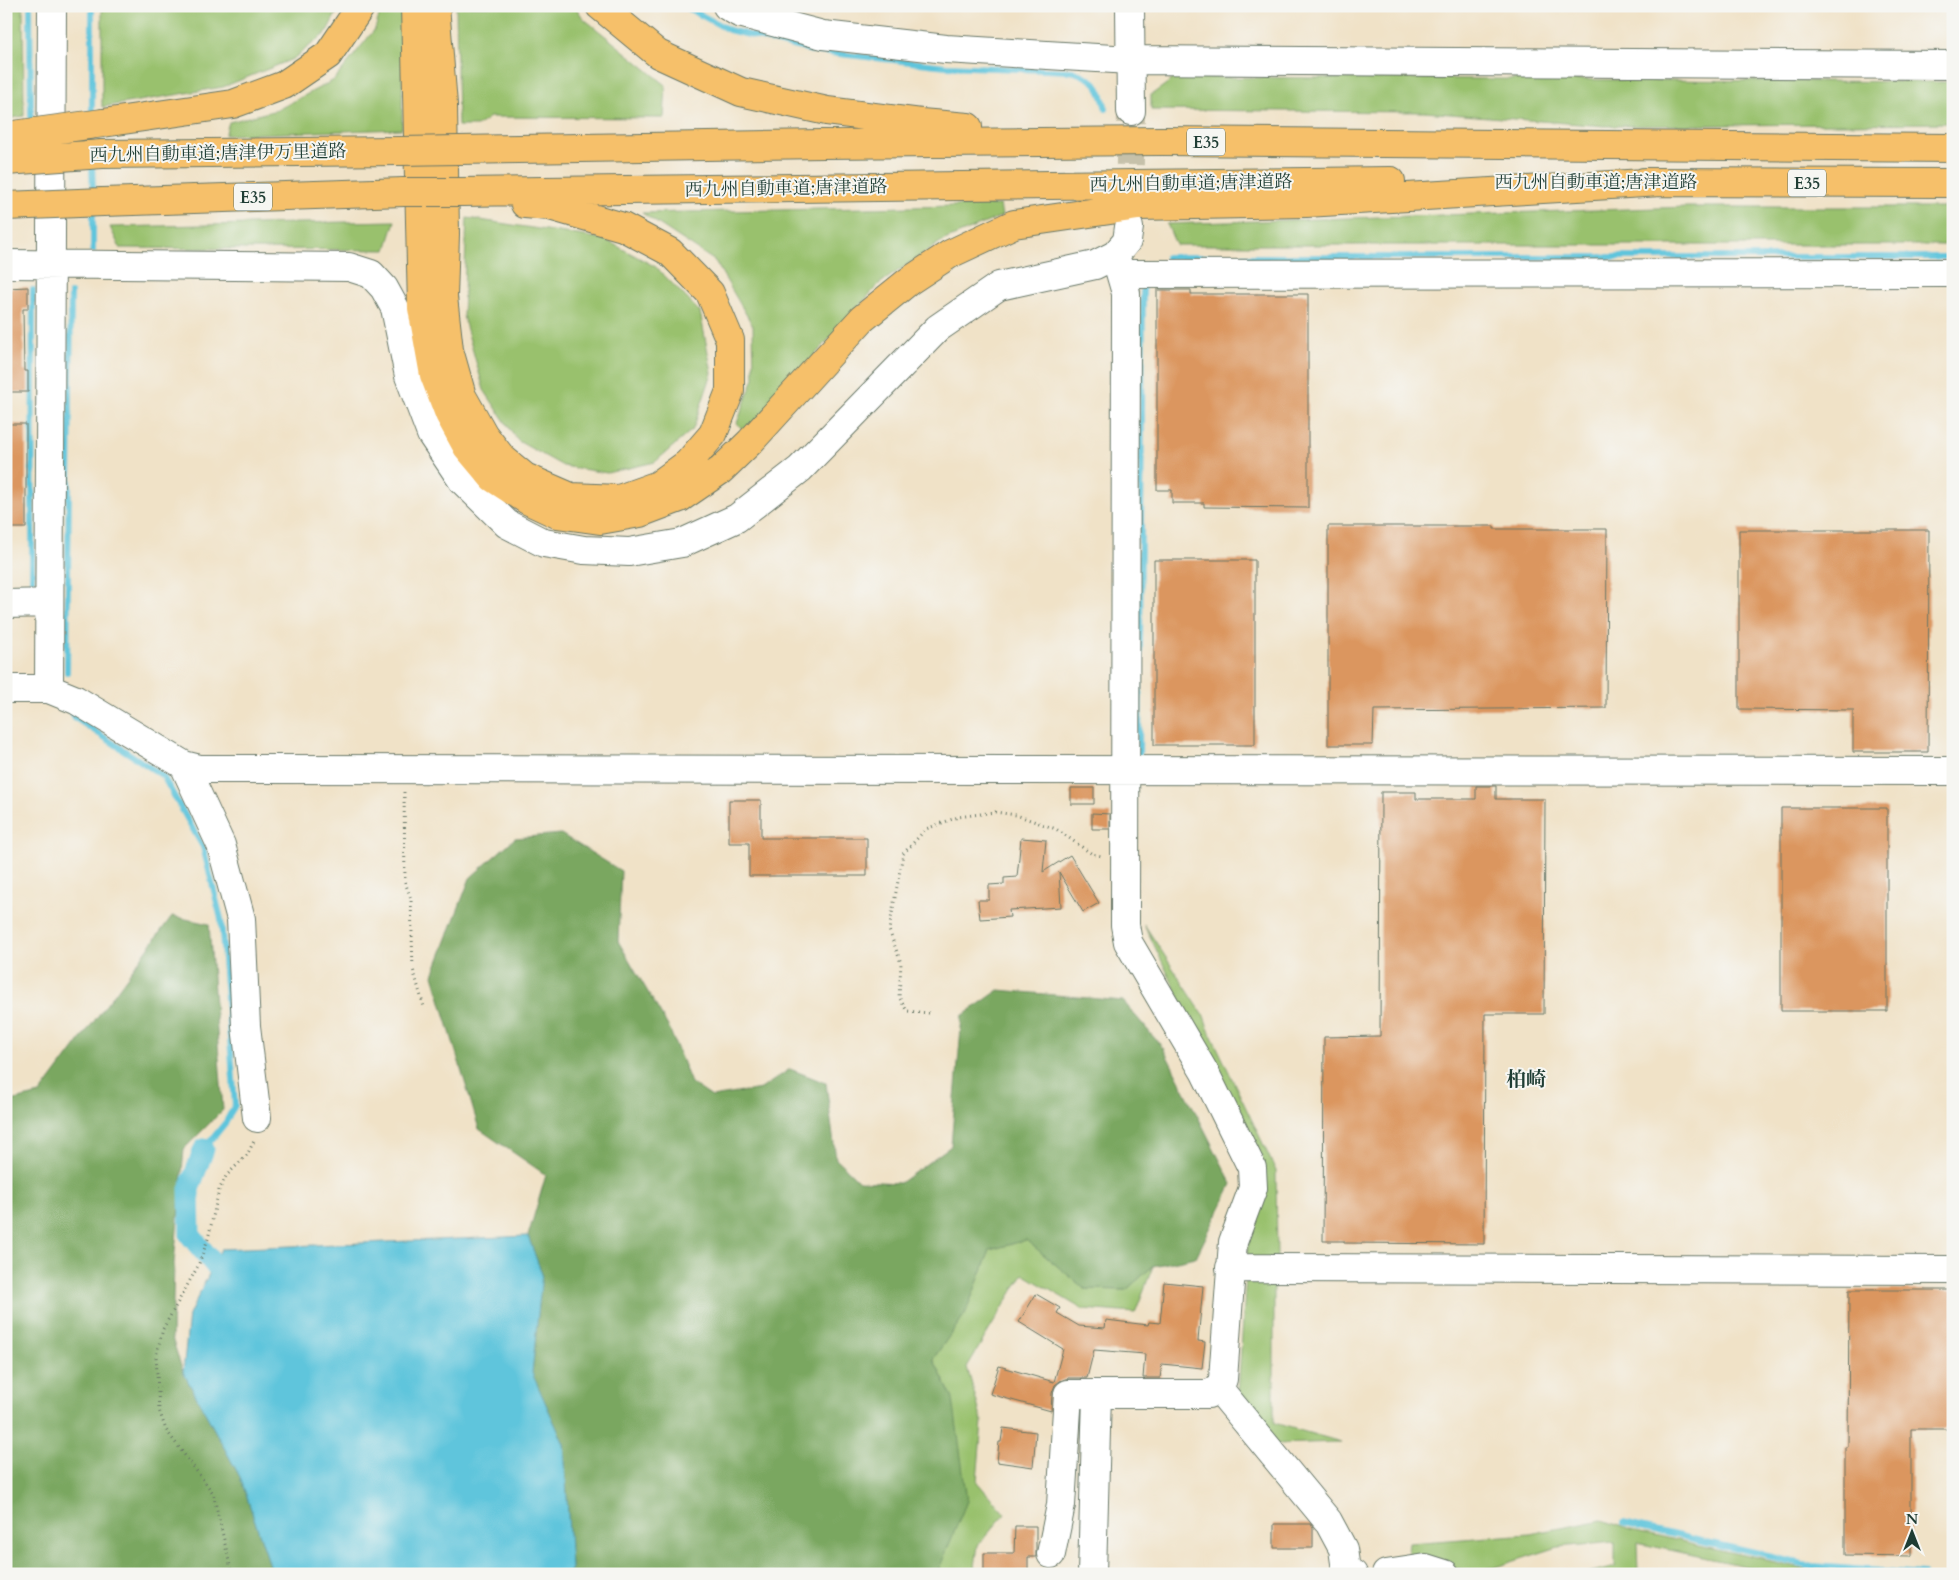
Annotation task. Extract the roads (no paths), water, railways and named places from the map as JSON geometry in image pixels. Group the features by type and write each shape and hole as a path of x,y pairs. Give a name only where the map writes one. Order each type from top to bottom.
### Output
{"highway":[{"path":"6,136 234,104 284,85 328,55 361,6"},
{"path":"415,6 422,308 434,375 449,414 467,447 493,478 526,500 557,514 600,520 640,513 680,498 721,470 750,442 862,319 896,292 950,254 1014,224 1138,206 1306,203 1662,182"},
{"path":"435,6 443,106 445,234 443,297 449,350 462,396 484,435 502,458 525,477 571,497 620,499 658,486 688,462 713,434 730,390 730,340 710,293 670,252 623,227 550,206 460,196"},
{"path":"600,6 658,54 741,92 827,112 921,123 1162,141"},
{"name":"西九州自動車道;唐津道路","path":"430,151 1162,141 1953,148"},
{"name":"西九州自動車道;唐津伊万里道路","path":"6,161 102,154 430,151"},
{"name":"西九州自動車道;唐津道路","path":"6,206 416,192 460,196 1302,181 1953,183"}],"street":[{"path":"49,689 52,6"},
{"path":"727,6 739,12 823,35 946,49 1130,60 1953,65"},
{"path":"1130,6 1131,112"},
{"path":"1051,1554 1061,1505 1068,1394 1208,1394 1219,1389 1223,1380 1233,1242 1253,1188 1252,1168 1205,1072 1128,942 1125,926 1126,293 1118,265 1127,241 1129,227"},
{"path":"6,264 349,267 371,274 384,288 395,308 409,376 431,434 462,480 507,524 544,543 584,550 630,552 682,543 738,518 800,469 938,328 998,286 1094,265 1953,273"},
{"path":"6,604 49,603"},
{"path":"6,689 49,689 76,700 184,765 200,768 1953,771"},
{"path":"184,765 221,845 241,919 246,1026 256,1118"},
{"path":"1230,1268 1953,1270"},
{"path":"1219,1389 1328,1521 1342,1549 1346,1570 1354,1574"},
{"path":"1092,1574 1097,1394"},
{"path":"1386,1574 1426,1568 1445,1574"}],"water":[{"path":"528,1236 542,1274 532,1373 564,1444 571,1568 568,1574 273,1574 240,1477 183,1372 189,1315 221,1249"}],"waterway":[{"path":"30,6 31,119"},
{"path":"92,6 92,119"},
{"path":"684,6 729,30 813,51 946,66 1072,71 1087,77 1096,84 1106,109"},
{"path":"92,161 93,196"},
{"path":"93,209 93,250"},
{"path":"1167,257 1953,257"},
{"path":"1139,755 1143,289"},
{"path":"32,583 33,290"},
{"path":"67,672 71,293"},
{"path":"70,708 75,718 163,776 203,847 221,919 235,1105 226,1122 204,1149"},
{"path":"204,1149 189,1189 190,1235 214,1264"},
{"path":"1623,1523 1812,1566 1923,1574"}],"tunnel":[{"path":"1129,207 1131,111"}],"district":[{"name":"柏崎","path":"1526,1079"}]}
